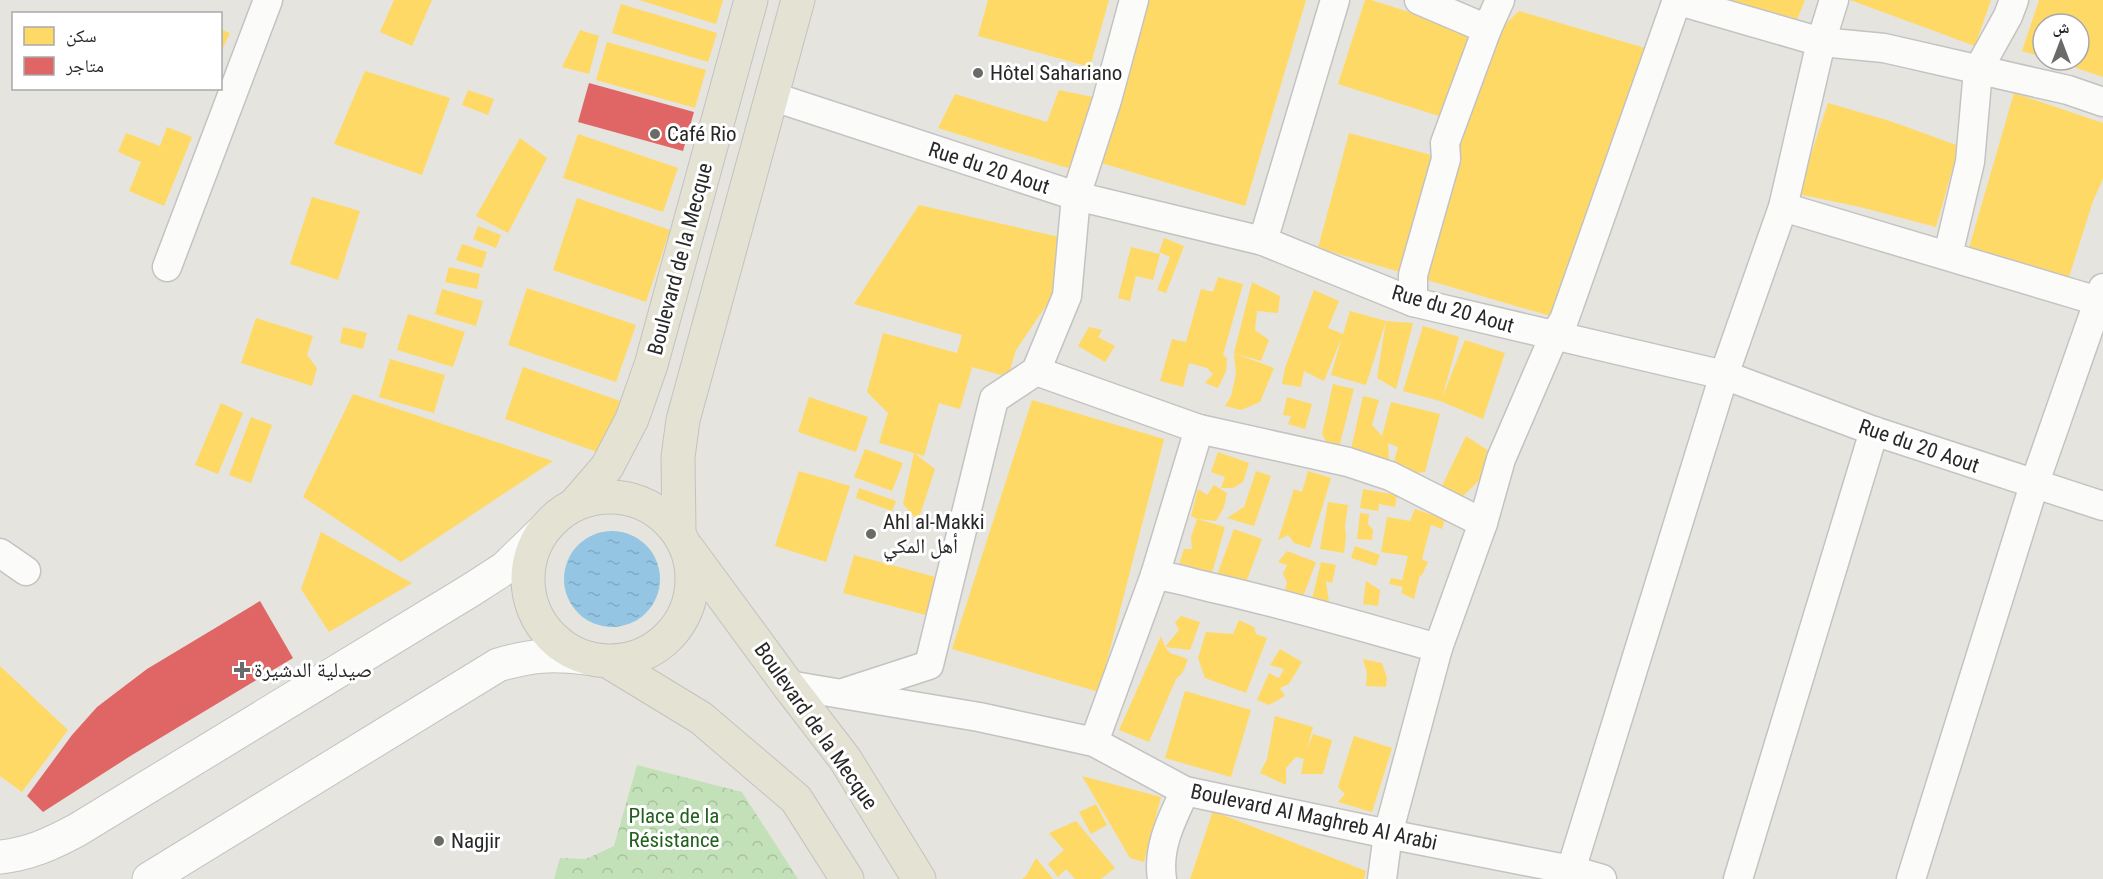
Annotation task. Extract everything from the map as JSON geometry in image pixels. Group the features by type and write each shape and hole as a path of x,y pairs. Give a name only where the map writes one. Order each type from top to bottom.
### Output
{"main road":[{"name":"Boulevard de la Mecque","path":"576,503 607,467 632,419 647,376 751,0"},
{"path":"598,660 636,657 660,645 679,625 690,601 693,574 683,540 678,457 683,420 798,0"},
{"path":"683,540 664,515 644,502 621,496 598,496 576,503 557,515 542,532 532,551 527,573 529,595 536,616 549,635 567,649 598,660 701,718 796,799 847,879"},
{"name":"Boulevard de la Mecque","path":"683,540 788,685 845,759 919,879"}],"street":[{"path":"167,267 268,0"},
{"path":"841,694 929,665 994,399 1036,371 1067,296 1076,196 1107,100 1134,0"},
{"path":"1263,241 1335,0"},
{"path":"1419,0 1487,29"},
{"path":"1413,302 1413,275 1446,159 1445,143 1500,0"},
{"path":"1382,879 1388,834 1438,648 1483,523 1501,459 1554,336 1564,320 1677,0 1821,42 1884,48 2068,90 2103,102"},
{"path":"1572,870 1724,375 1783,207 1821,42 1834,0"},
{"path":"1948,255 1970,162 1978,70 2008,16 2014,0"},
{"name":"Rue du 20 Aout","path":"771,96 1076,196 1263,241 1413,302 1724,375 1874,431 2103,506"},
{"path":"1783,207 1948,255 2101,295 2034,485 1911,879"},
{"path":"1036,371 1199,429 1348,462 1390,476 1483,523"},
{"path":"1094,742 1155,575 1199,429"},
{"path":"1738,879 1874,431"},
{"path":"0,859 49,846 77,830 506,568 542,532"},
{"path":"0,553 26,571"},
{"path":"1155,575 1175,577 1208,587 1242,593 1438,648"},
{"path":"150,879 498,665 535,656 555,654 598,660"},
{"name":"Boulevard Al Maghreb Al Arabi","path":"788,685 979,717 1094,742 1185,791 1572,870 1602,879"},
{"path":"1162,879 1160,863 1167,828 1185,791"},
{"path":"0,859 19,870 28,879"}],"green space":[{"name":"Place de la Résistance","path":"637,765 742,792 798,879 554,879 560,858 586,859 614,846"}],"water":[{"path":"612,531 630,535 646,545 656,561 660,579 656,597 646,613 630,623 612,627 594,623 578,613 568,597 564,579 568,561 578,545 594,535"}],"building: سكن":[{"path":"394,0 432,0 412,46 380,32"},
{"path":"639,0 723,0 716,24"},
{"path":"988,0 1109,0 1090,67 978,36"},
{"path":"1147,0 1306,0 1245,206 1098,162"},
{"path":"1365,0 1470,31 1442,117 1338,84"},
{"path":"1724,0 1805,0 1794,27"},
{"path":"1850,0 1991,0 1975,46"},
{"path":"2039,0 2103,0 2103,77 2088,72 2091,72 2091,12 2035,12"},
{"path":"621,4 717,33 708,62 612,33"},
{"path":"1519,11 1645,48 1564,320 1318,248 1349,133 1446,159 1481,47"},
{"path":"2031,24 2031,54 2022,51"},
{"path":"222,30 230,33 222,50"},
{"path":"580,30 599,36 589,74 562,67"},
{"path":"607,42 706,70 695,108 596,80"},
{"path":"365,71 450,98 422,175 334,144"},
{"path":"468,90 494,99 488,115 462,105"},
{"path":"1059,90 1107,100 1084,173 938,128 955,94 1047,122"},
{"path":"2014,93 2103,123 2103,179 2093,201 2069,277 1969,248"},
{"path":"1828,103 1890,121 1959,146 1936,227 1798,194"},
{"path":"167,127 192,137 164,206 129,191 141,162 118,152 126,133 160,146"},
{"path":"578,134 678,168 663,212 563,178"},
{"path":"520,138 547,158 508,233 476,216"},
{"path":"312,197 360,211 338,280 290,264"},
{"path":"577,198 670,230 646,302 553,270"},
{"path":"919,205 1068,239 1056,291 1016,350 1008,377 972,367 960,409 939,403 924,456 879,443 888,413 867,392 883,333 957,353 962,335 854,304"},
{"path":"478,226 501,235 496,248 473,239"},
{"path":"1164,238 1184,246 1166,293 1157,290 1170,257 1159,252"},
{"path":"462,244 487,252 482,268 456,260"},
{"path":"1131,247 1160,254 1153,280 1136,276 1130,301 1118,298"},
{"path":"449,267 480,274 477,289 445,282"},
{"path":"1218,277 1243,284 1223,355 1227,358 1226,371 1218,388 1205,383 1213,374 1207,368 1189,363 1183,387 1160,381 1172,339 1186,342 1201,289 1213,292"},
{"path":"1252,282 1280,296 1278,313 1257,311 1255,330 1269,340 1261,361 1234,353"},
{"path":"527,288 636,325 616,382 508,345"},
{"path":"442,289 483,301 476,326 435,314"},
{"path":"1314,290 1339,301 1328,328 1343,334 1350,311 1386,321 1366,385 1331,375 1342,337 1324,381 1304,371 1301,387 1282,384 1285,368"},
{"path":"408,314 465,332 453,367 397,350"},
{"path":"256,318 313,336 307,355 317,368 312,386 241,363"},
{"path":"1386,321 1413,323 1396,389 1377,378"},
{"path":"1423,326 1459,337 1442,398 1465,340 1505,353 1483,419 1440,401 1403,391"},
{"path":"343,327 367,333 363,349 340,343"},
{"path":"1089,327 1102,330 1098,337 1115,346 1105,362 1078,346"},
{"path":"1234,353 1274,368 1260,402 1241,410 1225,406 1231,396 1236,374"},
{"path":"390,359 445,375 434,413 379,397"},
{"path":"523,367 626,403 600,453 505,419"},
{"path":"1333,384 1354,389 1336,459 1322,434"},
{"path":"353,394 553,461 401,562 303,497"},
{"path":"1363,396 1379,400 1372,425 1382,436 1391,402 1440,414 1425,472 1390,476 1348,462","holes":["1388,443 1398,447 1390,476"]},
{"path":"809,397 868,417 856,452 798,432"},
{"path":"1287,397 1312,404 1305,429 1288,424 1291,416 1283,415"},
{"path":"1032,400 1164,439 1099,692 952,649"},
{"path":"221,403 243,413 218,474 195,465"},
{"path":"251,417 272,425 251,483 229,475"},
{"path":"1466,436 1501,459 1461,498 1441,488"},
{"path":"865,449 903,463 892,491 854,477"},
{"path":"1218,452 1249,463 1243,482 1233,488 1221,488 1225,477 1211,472"},
{"path":"914,453 935,469 918,521 903,504"},
{"path":"799,471 850,486 826,562 775,546"},
{"path":"1256,471 1271,476 1254,526 1227,518 1244,507"},
{"path":"1308,471 1331,478 1310,548 1294,543 1288,535 1278,540 1294,489 1302,492"},
{"path":"1214,485 1227,493 1224,507 1216,521 1191,516 1198,489 1207,495"},
{"path":"859,488 896,501 892,511 856,498"},
{"path":"1363,489 1397,495 1395,507 1379,504 1378,511 1360,508"},
{"path":"1328,502 1348,505 1344,553 1320,549"},
{"path":"1415,509 1445,519 1442,529 1431,525 1422,559 1428,562 1421,577 1420,574 1414,599 1401,593 1403,587 1389,584 1391,578 1402,580 1408,556 1381,552 1387,517 1410,521"},
{"path":"1360,513 1369,514 1368,524 1373,530 1372,540 1357,539"},
{"path":"1197,519 1225,527 1208,587 1175,577 1184,549 1192,549 1191,537"},
{"path":"1234,529 1262,539 1242,593 1214,583"},
{"path":"321,532 412,583 329,632 301,589"},
{"path":"1355,546 1380,555 1376,566 1351,558"},
{"path":"1287,551 1316,562 1304,594 1297,603 1283,600 1287,582 1283,574 1287,565 1278,562"},
{"path":"854,555 939,578 929,616 843,593"},
{"path":"1321,562 1336,565 1332,583 1326,581 1329,603 1312,599"},
{"path":"1366,581 1380,590 1378,606 1363,604"},
{"path":"1181,616 1200,622 1190,650 1165,647 1179,630 1175,622"},
{"path":"1239,620 1254,627 1256,634 1267,638 1246,693 1205,678 1198,658 1206,632 1233,634"},
{"path":"1161,636 1170,653 1188,659 1183,672 1176,679 1149,742 1119,730"},
{"path":"1280,649 1302,662 1289,684 1280,688 1285,696 1269,705 1257,700 1269,673 1279,678 1284,669 1270,665"},
{"path":"1363,659 1382,663 1387,678 1386,687 1366,686 1367,673"},
{"path":"0,666 68,730 22,792 0,776"},
{"path":"1185,691 1251,710 1231,777 1165,758"},
{"path":"1275,716 1313,727 1307,749 1313,734 1332,740 1323,774 1301,774 1304,759 1296,757 1286,768 1286,785 1260,773 1267,759"},
{"path":"1354,736 1392,748 1372,812 1338,802 1345,794 1338,787"},
{"path":"1082,776 1161,797 1144,862 1130,858"},
{"path":"1096,804 1107,825 1091,834 1079,812"},
{"path":"1213,811 1366,871 1364,879 1190,879"},
{"path":"1076,821 1115,868 1101,879 1075,879 1066,869 1058,877 1048,864 1064,850 1049,833"},
{"path":"1036,858 1053,879 1022,879"}],"building: متاجر":[{"path":"589,83 694,112 683,151 578,122"},
{"path":"260,601 293,658 132,755 43,812 27,796 72,735 97,707 147,669"}],"place":[{"name":"Hôtel Sahariano","path":"978,73"},
{"name":"Café Rio","path":"655,134"},
{"name":"Ahl al-Makki أهل المكي","path":"871,534"},
{"name":"صيدلية الدشيرة","path":"242,670"},
{"name":"Nagjir","path":"439,841"}]}
